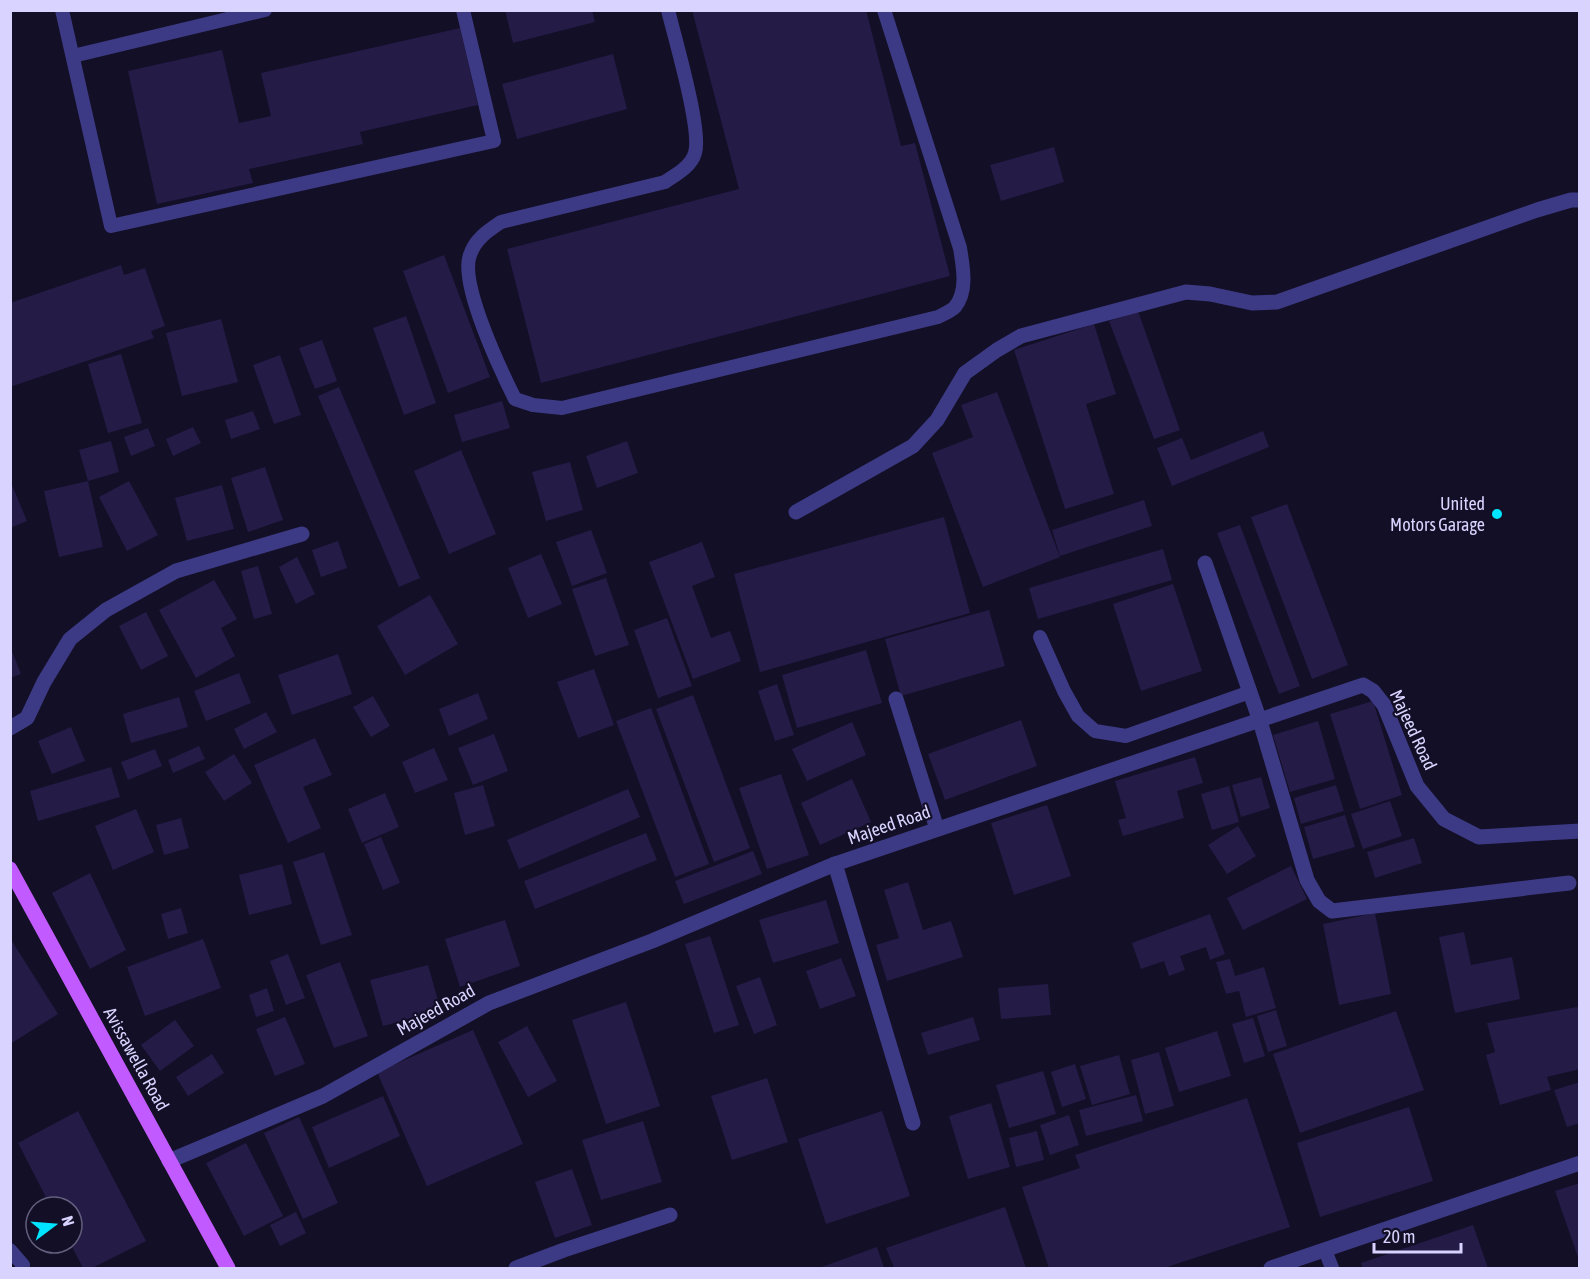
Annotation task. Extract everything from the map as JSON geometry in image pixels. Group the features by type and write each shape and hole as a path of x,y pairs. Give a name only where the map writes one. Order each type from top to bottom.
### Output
{"main road":[{"name":"Avissawella Road","path":"10,869 228,1269"}],"street":[{"path":"796,512 913,446 937,420 964,373 1021,336 1186,292 1210,294 1252,303 1277,302 1538,210 1570,200 1580,200"},
{"path":"10,728 27,718 44,682 70,639 106,610 176,571 302,534"},
{"path":"1204,563 1260,721 1307,880 1318,901 1332,911 1569,883"},
{"name":"Majeed Road","path":"170,1161 323,1096 489,1003 652,941 835,864 1364,685 1373,691 1384,705 1418,786 1444,819 1479,837 1580,831"},
{"path":"896,699 937,830"},
{"path":"835,864 913,1123"},
{"path":"1271,1269 1580,1163"},
{"path":"516,1269 564,1250 670,1215"}],"lane":[{"path":"62,10 111,226 494,141 463,10"},
{"path":"73,56 265,10"},
{"path":"668,10 697,130 695,154 684,170 665,182 501,222 481,236 469,256 468,282 498,367 515,399 532,405 562,408 939,317 955,308 961,296 964,276 960,249 884,10"},
{"path":"1040,637 1078,716 1095,731 1126,736 1250,692"},
{"path":"10,1250 23,1265 23,1269"},
{"path":"1325,1250 1332,1269"}],"building":[{"path":"505,10 592,10 595,22 513,43"},
{"path":"692,10 866,10 901,146 915,143 950,276 541,383 507,249 739,189"},
{"path":"460,28 478,105 360,132 363,144 249,169 253,183 157,204 128,71 222,50 239,123 271,116 261,73"},
{"path":"613,54 627,109 517,139 502,84"},
{"path":"1054,147 1064,182 1001,201 990,165"},
{"path":"444,255 490,377 448,393 403,271"},
{"path":"121,265 124,275 145,268 165,326 151,331 154,338 10,387 10,303"},
{"path":"1138,311 1180,430 1154,439 1109,321"},
{"path":"406,316 436,403 404,415 373,328"},
{"path":"221,319 238,382 182,396 166,333"},
{"path":"1094,324 1116,394 1086,404 1114,494 1065,509 1014,350"},
{"path":"322,340 337,381 315,389 299,348"},
{"path":"121,354 142,423 108,433 88,364"},
{"path":"280,355 301,415 274,424 253,365"},
{"path":"339,387 420,578 399,587 318,396"},
{"path":"997,392 1060,557 983,587 932,453 973,437 961,405"},
{"path":"502,401 510,428 462,442 454,415"},
{"path":"253,411 260,429 231,439 225,420"},
{"path":"193,427 201,443 173,456 166,439"},
{"path":"148,428 155,446 131,456 124,437"},
{"path":"1263,431 1269,447 1172,486 1157,448 1182,438 1191,460"},
{"path":"111,441 119,472 88,481 79,450"},
{"path":"627,441 638,473 597,488 586,456"},
{"path":"461,450 496,534 449,554 414,471"},
{"path":"570,462 583,510 546,521 532,472"},
{"path":"265,467 283,520 248,532 231,478"},
{"path":"10,480 27,521 10,528"},
{"path":"88,481 103,547 59,557 44,491"},
{"path":"129,481 158,535 127,551 99,497"},
{"path":"222,485 234,529 187,541 175,498"},
{"path":"1144,500 1152,526 1060,556 1052,530"},
{"path":"1287,504 1348,665 1312,679 1251,517"},
{"path":"944,517 970,613 760,672 734,574"},
{"path":"1240,525 1300,686 1279,694 1217,533"},
{"path":"591,530 607,573 572,586 556,542"},
{"path":"338,541 347,568 321,577 312,550"},
{"path":"702,542 715,577 692,586 711,638 730,631 741,661 693,679 649,562"},
{"path":"1163,549 1172,580 1038,619 1029,588"},
{"path":"541,554 562,604 528,618 508,568"},
{"path":"297,557 315,594 296,604 279,567"},
{"path":"258,566 272,614 254,619 241,571"},
{"path":"606,578 629,645 595,656 572,589"},
{"path":"214,580 237,619 221,628 235,656 196,678 159,610"},
{"path":"1173,584 1202,671 1141,691 1113,604"},
{"path":"430,595 458,644 405,675 377,626"},
{"path":"989,610 1005,666 901,696 885,639"},
{"path":"146,612 168,656 141,670 119,626"},
{"path":"667,618 692,686 658,698 634,630"},
{"path":"10,646 21,674 10,678"},
{"path":"866,650 882,703 797,728 782,675"},
{"path":"338,654 352,694 292,715 278,675"},
{"path":"594,669 614,725 578,738 557,682"},
{"path":"239,673 251,703 206,721 194,691"},
{"path":"777,684 794,735 775,741 758,691"},
{"path":"478,693 488,719 449,736 439,709"},
{"path":"693,695 750,848 714,862 656,709"},
{"path":"373,696 390,726 371,737 353,707"},
{"path":"179,697 188,727 131,743 123,714"},
{"path":"1373,701 1402,795 1360,809 1330,714"},
{"path":"651,708 709,864 675,877 616,721"},
{"path":"266,712 277,732 244,749 234,729"},
{"path":"1021,720 1037,766 945,800 928,754"},
{"path":"1318,721 1335,779 1290,792 1273,735"},
{"path":"852,722 866,755 807,781 792,749"},
{"path":"71,727 85,761 52,774 38,741"},
{"path":"494,734 508,771 473,785 458,748"},
{"path":"315,738 332,775 303,787 321,828 288,843 254,765"},
{"path":"199,746 205,759 173,773 168,760"},
{"path":"434,748 448,780 415,793 402,762"},
{"path":"155,749 162,766 128,780 121,762"},
{"path":"234,754 252,783 224,801 205,772"},
{"path":"1195,757 1203,783 1177,791 1184,818 1123,836 1118,820 1126,818 1115,781"},
{"path":"111,767 120,797 38,821 30,791"},
{"path":"781,774 809,855 767,869 739,788"},
{"path":"1261,777 1270,808 1241,817 1232,785"},
{"path":"852,779 871,822 820,845 801,803"},
{"path":"483,785 495,826 465,835 454,793"},
{"path":"1336,785 1344,811 1301,824 1294,798"},
{"path":"1229,786 1239,822 1212,830 1201,794"},
{"path":"628,789 640,817 519,869 507,840"},
{"path":"385,793 399,827 362,843 348,809"},
{"path":"1390,801 1402,836 1363,849 1351,814"},
{"path":"1047,805 1071,876 1014,895 991,823"},
{"path":"136,809 154,852 113,870 95,826"},
{"path":"1345,815 1355,847 1313,859 1304,827"},
{"path":"181,818 189,848 164,855 156,825"},
{"path":"1238,826 1256,856 1227,874 1208,845"},
{"path":"646,833 657,860 535,909 524,881"},
{"path":"381,837 400,883 383,890 364,844"},
{"path":"1414,838 1422,863 1375,878 1367,852"},
{"path":"753,851 762,874 684,904 675,881"},
{"path":"324,852 352,935 321,945 293,862"},
{"path":"282,864 292,904 249,915 239,875"},
{"path":"1291,866 1307,899 1243,930 1227,898"},
{"path":"90,873 126,950 90,969 52,893"},
{"path":"908,882 923,930 951,921 963,957 887,981 876,945 899,938 884,890"},
{"path":"826,900 839,943 773,963 759,920"},
{"path":"181,908 188,933 168,939 161,914"},
{"path":"1375,913 1391,994 1339,1005 1323,924"},
{"path":"1210,914 1225,954 1210,960 1206,947 1180,956 1185,970 1169,976 1164,961 1141,969 1132,943"},
{"path":"505,920 520,966 460,987 445,939"},
{"path":"1464,932 1471,965 1512,957 1520,999 1455,1013 1439,937"},
{"path":"710,936 739,1025 714,1033 685,944"},
{"path":"10,938 58,1014 10,1044"},
{"path":"203,939 221,988 145,1016 127,967"},
{"path":"288,954 305,998 286,1005 270,961"},
{"path":"841,958 856,996 820,1009 806,971"},
{"path":"1230,959 1235,976 1264,967 1276,1008 1246,1017 1239,991 1226,994 1216,962"},
{"path":"340,962 368,1036 334,1048 306,975"},
{"path":"428,965 441,1011 383,1026 370,980"},
{"path":"760,977 777,1025 754,1034 736,986"},
{"path":"1048,984 1051,1015 1001,1019 998,988"},
{"path":"267,988 274,1011 256,1017 249,995"},
{"path":"626,1002 660,1106 606,1124 572,1020"},
{"path":"1577,1007 1580,1014 1580,1069 1547,1077 1551,1090 1500,1105 1486,1055 1495,1052 1487,1023"},
{"path":"1276,1010 1287,1046 1268,1052 1257,1016"},
{"path":"1396,1011 1424,1090 1300,1133 1273,1054"},
{"path":"285,1017 305,1064 275,1076 256,1029"},
{"path":"973,1017 980,1040 928,1055 921,1033"},
{"path":"1253,1018 1265,1056 1244,1063 1232,1024"},
{"path":"175,1020 194,1046 160,1071 141,1045"},
{"path":"527,1026 557,1081 528,1097 498,1042"},
{"path":"473,1030 523,1144 427,1186 377,1072"},
{"path":"1217,1031 1231,1076 1179,1092 1165,1048"},
{"path":"1159,1052 1174,1106 1145,1114 1131,1060"},
{"path":"212,1054 224,1073 188,1096 176,1077"},
{"path":"1119,1055 1130,1094 1092,1105 1080,1066"},
{"path":"1075,1064 1086,1099 1062,1107 1051,1072"},
{"path":"1043,1071 1056,1114 1009,1128 996,1085"},
{"path":"767,1078 788,1142 732,1160 711,1096"},
{"path":"1580,1082 1580,1123 1567,1127 1554,1090"},
{"path":"1136,1095 1143,1121 1086,1136 1079,1110"},
{"path":"383,1096 400,1136 329,1168 312,1127"},
{"path":"1247,1098 1290,1227 1164,1268 1049,1268 1022,1187 1080,1168 1075,1155"},
{"path":"991,1103 1010,1167 968,1179 949,1116"},
{"path":"1409,1107 1433,1181 1320,1217 1297,1143"},
{"path":"78,1111 146,1241 92,1268 83,1268 76,1255 84,1255 84,1195 45,1195 18,1143"},
{"path":"882,1111 910,1196 826,1224 798,1139"},
{"path":"1069,1115 1079,1145 1050,1155 1040,1125"},
{"path":"299,1117 338,1203 303,1219 264,1133"},
{"path":"643,1121 662,1182 601,1200 582,1140"},
{"path":"1037,1131 1044,1160 1016,1167 1009,1138"},
{"path":"246,1143 283,1216 244,1236 206,1163"},
{"path":"572,1169 592,1225 555,1238 535,1182"},
{"path":"1580,1183 1580,1260 1579,1260 1555,1191"},
{"path":"1005,1207 1026,1268 894,1268 886,1248"},
{"path":"296,1212 306,1233 280,1246 270,1225"},
{"path":"1473,1225 1488,1268 1363,1268 1361,1263"},
{"path":"877,1247 884,1268 819,1268"}],"place":[{"name":"United Motors Garage","path":"1497,514"}]}
